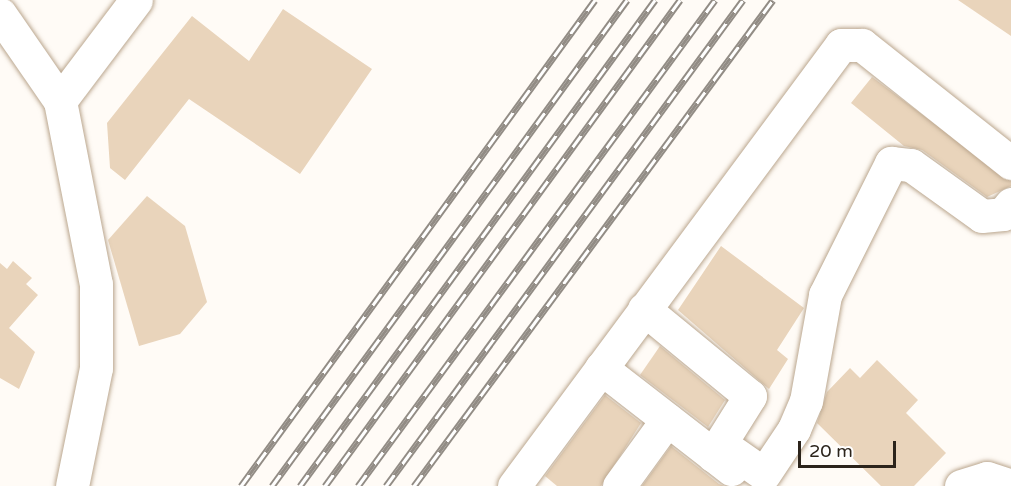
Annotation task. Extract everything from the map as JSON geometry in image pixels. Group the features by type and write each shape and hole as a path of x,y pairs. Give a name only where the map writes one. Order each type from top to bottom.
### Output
{"street":[{"path":"60,101 136,0"},
{"path":"0,14 60,101 96,284 96,368 72,486"},
{"path":"514,486 644,309 847,42 862,45 1011,163"},
{"path":"601,368 667,420 764,474 794,429 806,401 825,295 891,163 911,165 982,216 1003,214 1011,204"},
{"path":"644,309 748,391 746,409 717,449"},
{"path":"619,486 667,420"},
{"path":"717,449 750,486"},
{"path":"961,486 987,478 1011,486"}],"building":[{"path":"958,0 1011,0 1011,36"},
{"path":"283,9 372,69 300,174 189,99 125,180 110,168 107,123 192,16 249,61"},
{"path":"872,77 1011,181 1011,186 987,197 922,150 904,146 851,103"},
{"path":"147,196 185,226 207,302 180,334 139,346 108,240"},
{"path":"721,246 804,308 777,350 788,359 769,389 678,310"},
{"path":"13,261 32,278 26,284 38,295 9,328 35,352 19,389 0,378 0,263 7,269"},
{"path":"660,346 725,400 708,427 640,375"},
{"path":"877,360 918,400 906,413 946,453 914,486 881,486 817,423 827,392 850,368 860,378"},
{"path":"605,395 641,423 601,486 557,486 545,476"},
{"path":"671,446 719,484 724,486 642,486"}],"railway":[{"path":"241,486 595,0"},
{"path":"272,486 627,0"},
{"path":"300,486 655,0"},
{"path":"325,486 680,0"},
{"path":"358,486 715,0"},
{"path":"386,486 743,0"},
{"path":"414,486 773,0"}]}
